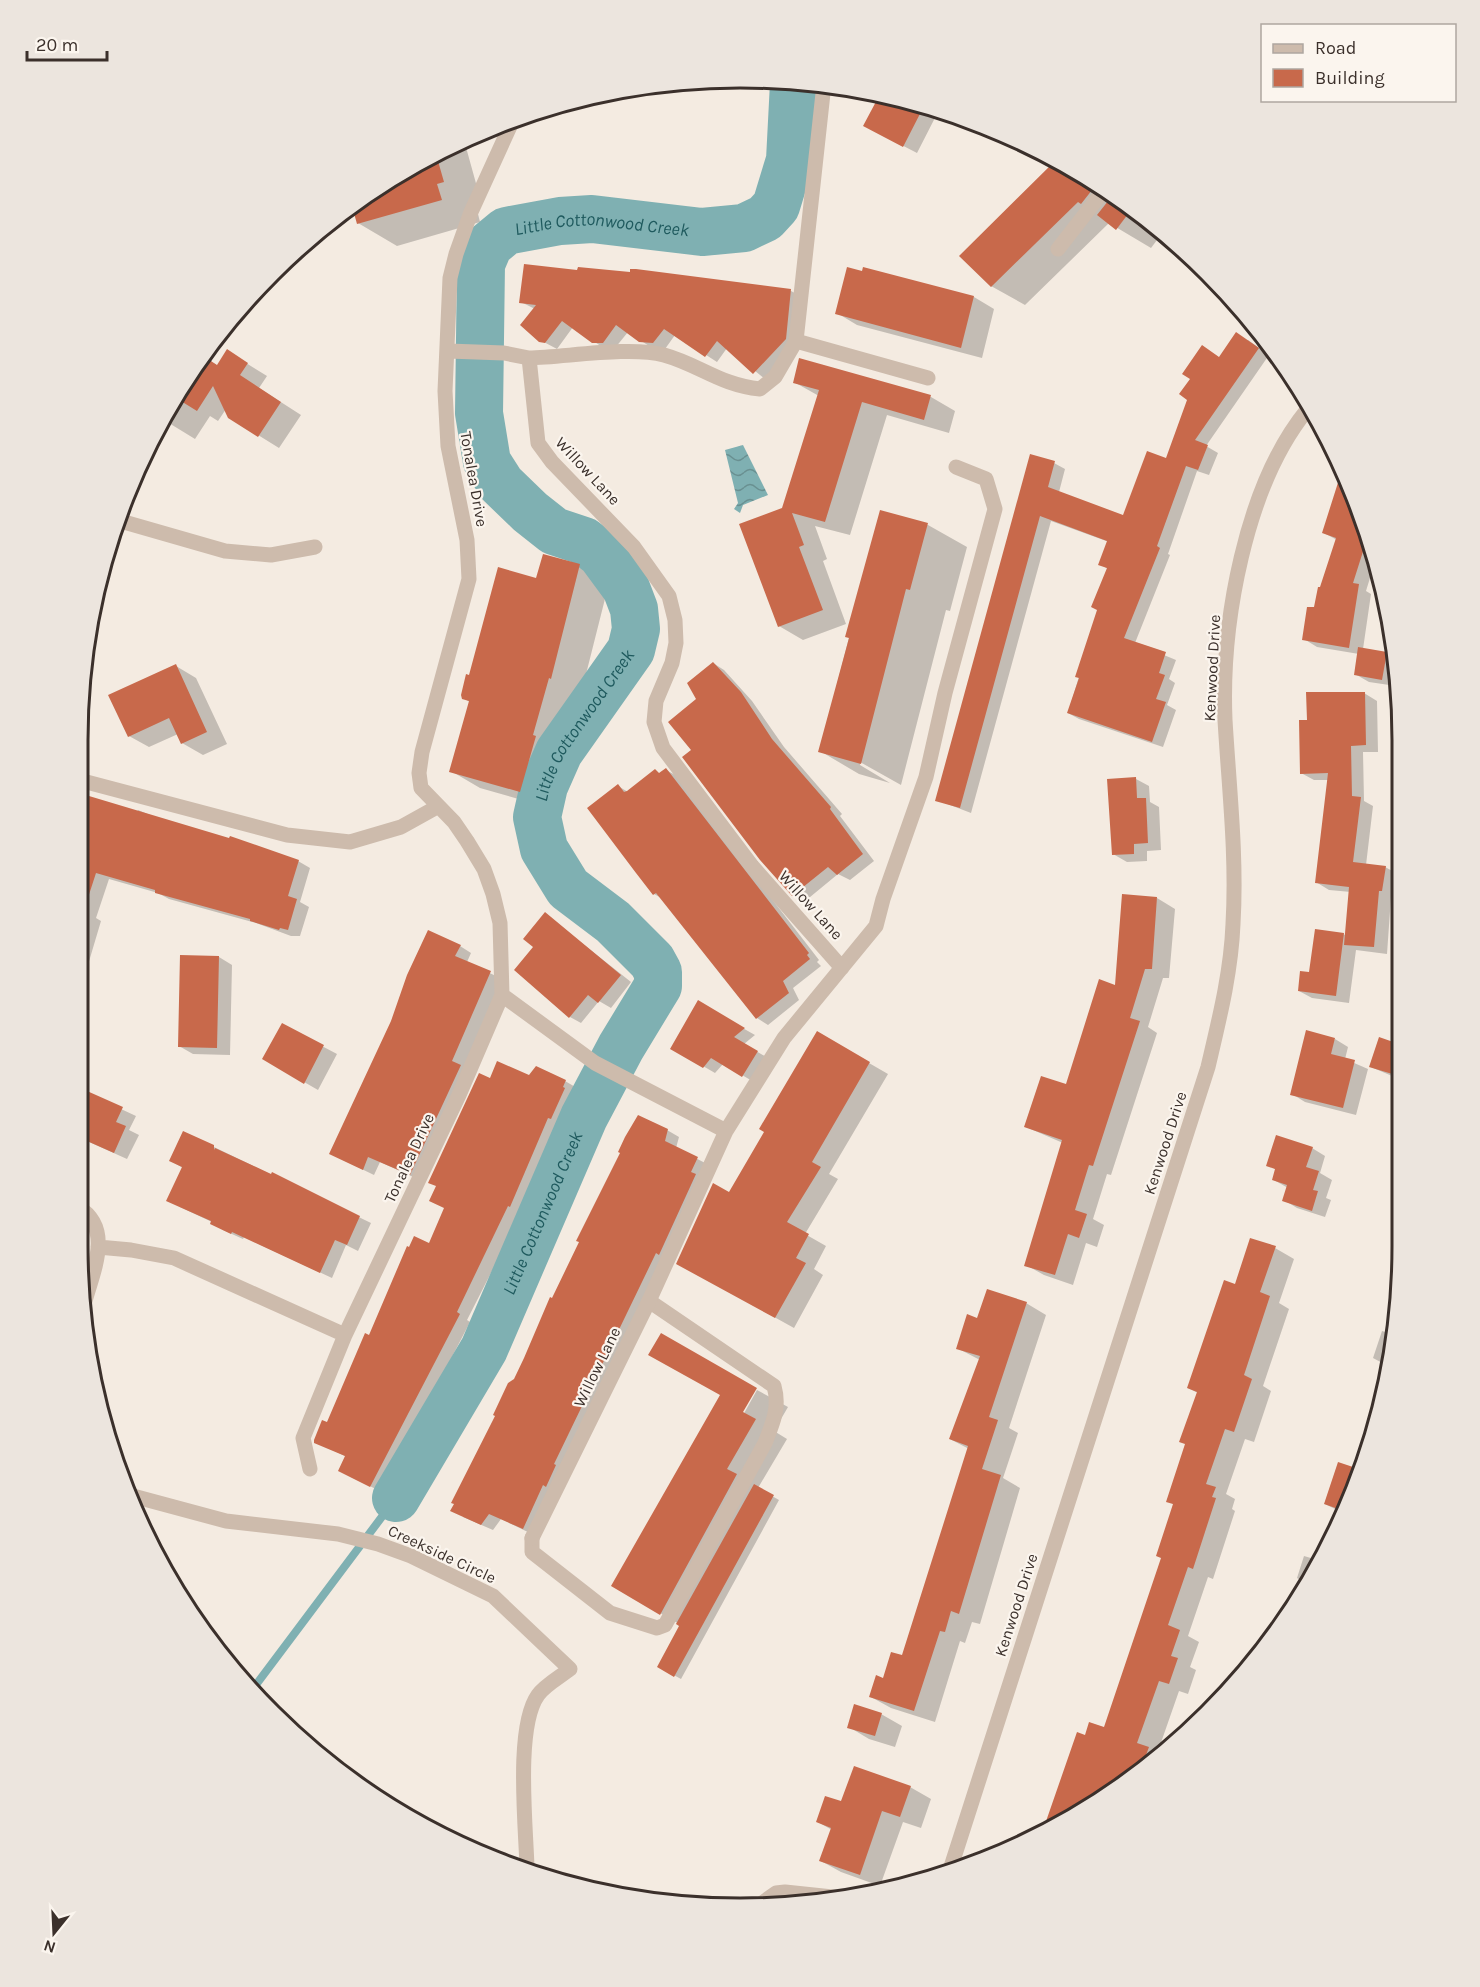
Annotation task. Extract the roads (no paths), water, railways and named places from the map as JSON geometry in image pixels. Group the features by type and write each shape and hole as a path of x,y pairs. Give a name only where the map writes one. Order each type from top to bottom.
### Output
{"street":[{"path":"448,351 504,352 530,358 630,353 663,355 719,380 739,387 760,389 775,377 796,341 823,94"},
{"name":"Tonalea Drive","path":"310,1469 303,1438 345,1335 468,1074 502,995 500,923 484,869 454,822 421,788 419,773 422,752 469,579 467,540 448,446 446,391 450,278 456,254 508,132"},
{"path":"1058,249 1099,196"},
{"path":"796,341 928,378"},
{"name":"Willow Lane","path":"530,358 538,443 552,462 634,547 669,596 675,620 676,643 672,663 656,701 654,722 663,748 752,866 842,968"},
{"name":"Kenwood Drive","path":"954,1862 1208,1067 1224,1000 1233,925 1233,824 1225,718 1227,658 1234,595 1253,514 1271,466 1304,414"},
{"name":"Willow Lane","path":"649,1301 774,1386 778,1400 774,1420 765,1443 664,1625 657,1628 610,1613 532,1552 532,1538 649,1301 726,1131 784,1038 876,927 883,898 926,777 945,693 995,509 986,479 956,467"},
{"path":"126,523 225,551 271,555 315,547"},
{"path":"88,782 287,836 350,842 401,827 437,807"},
{"path":"502,995 595,1063 726,1131"},
{"path":"88,1212 97,1226 98,1248 90,1282"},
{"path":"98,1248 131,1250 174,1258 345,1335"},
{"name":"Creekside Circle","path":"139,1498 226,1521 338,1534 378,1544 411,1556 493,1596 570,1669 538,1695 529,1713 525,1736 527,1862"},
{"path":"770,1897 776,1893 785,1892 809,1895"}],"water":[{"path":"743,445 768,495 743,505 740,513 734,509 738,503 725,450"}],"waterway":[{"name":"Little Cottonwood Creek","path":"396,1498 484,1349 584,1117 621,1047 658,986 658,972 652,961 613,922 568,888 544,849 537,817 544,786 559,752 631,650 636,629 634,609 626,588 601,554 584,541 554,531 530,512 501,484 487,462 479,413 481,264 489,245 506,231 560,221 592,219 702,232 744,228 765,218 776,206 790,160 794,91"},
{"name":"Little Cottonwood Creek","path":"257,1684 396,1498"}]}
